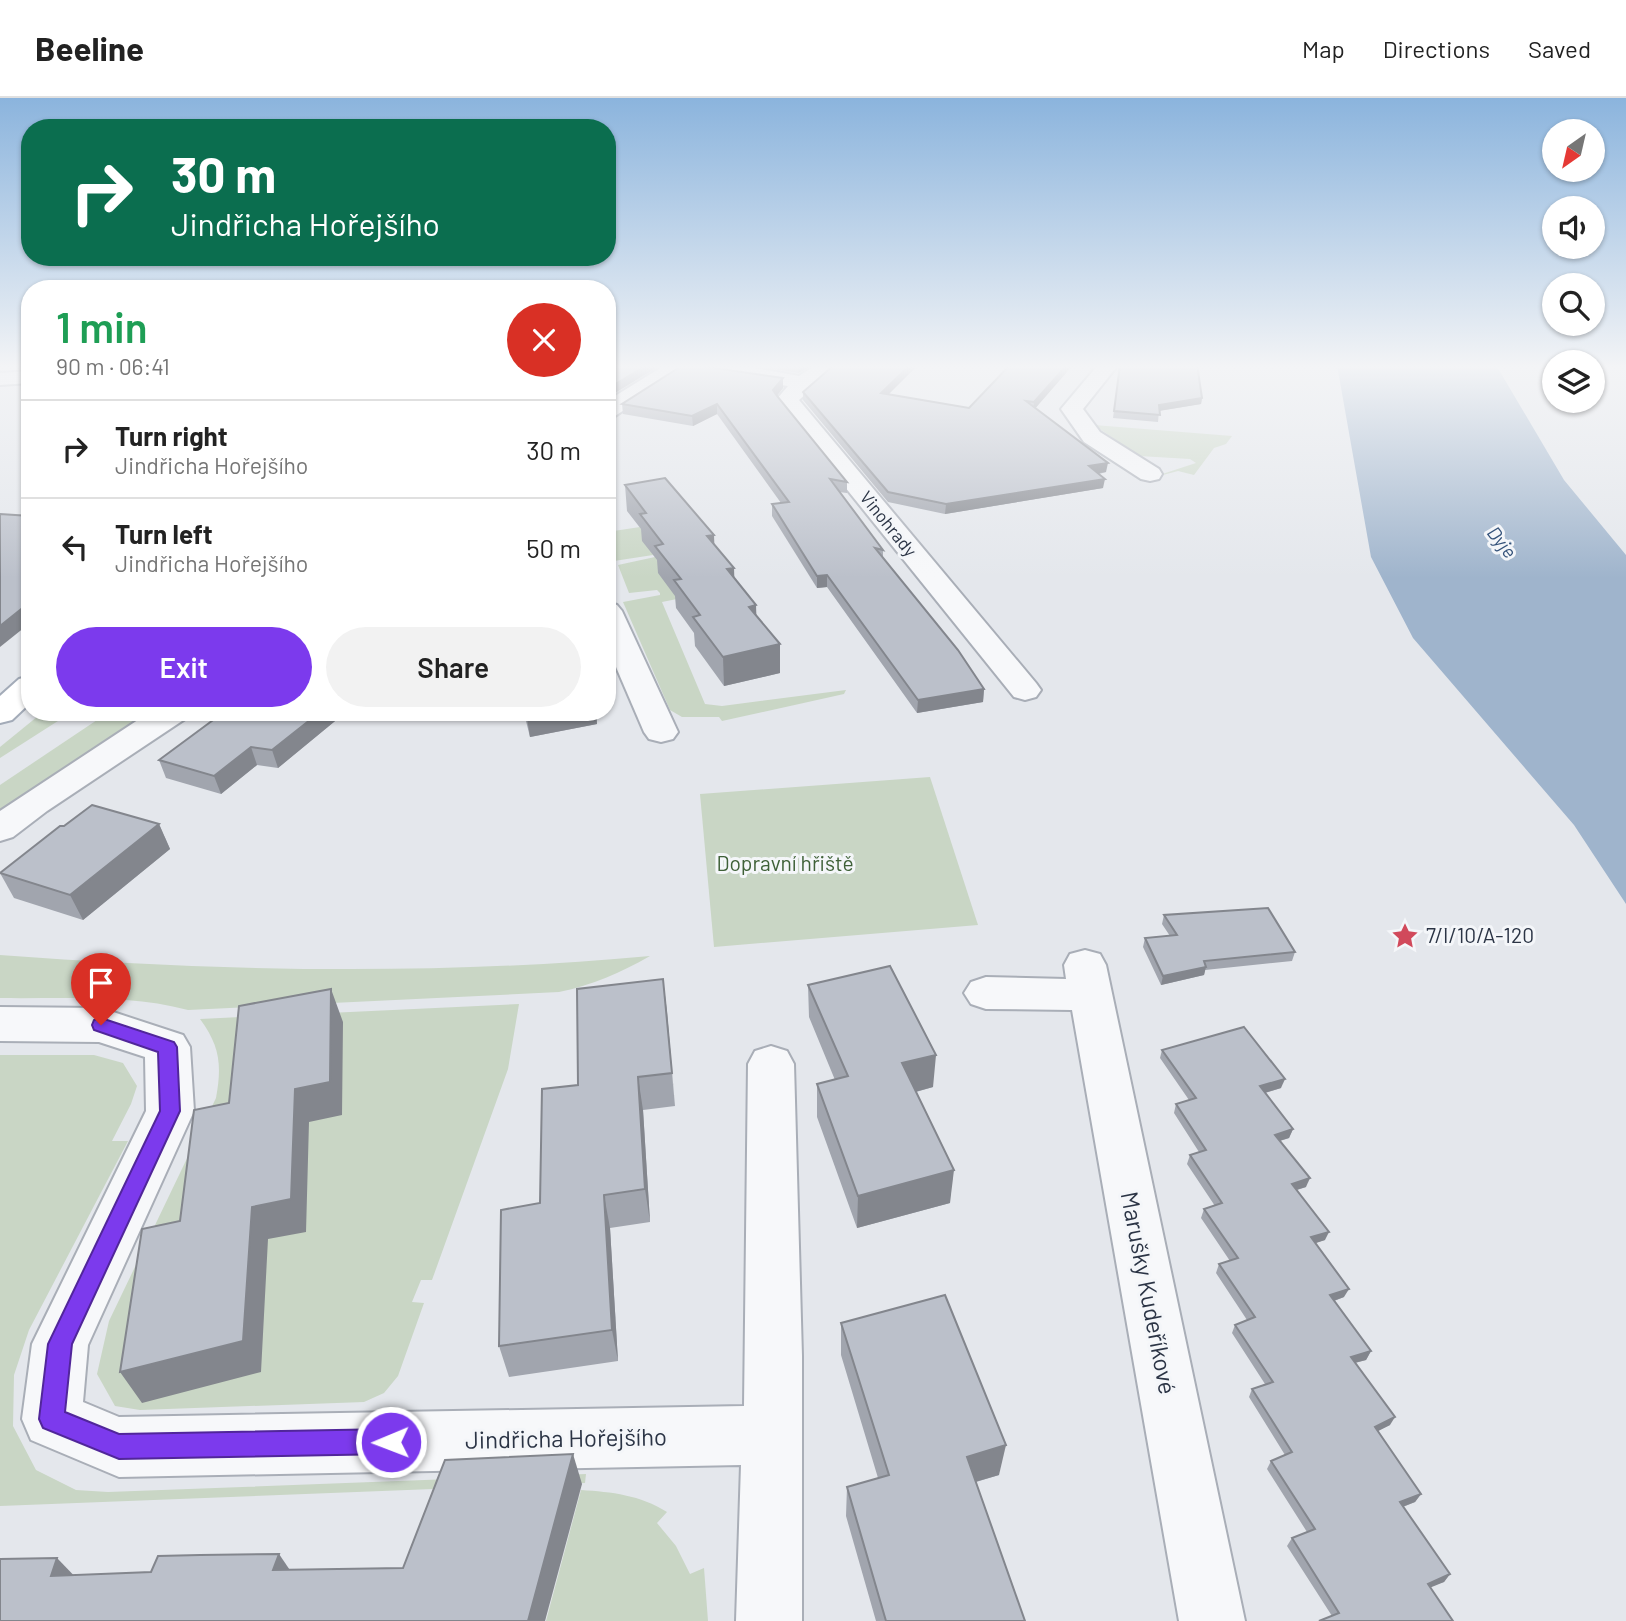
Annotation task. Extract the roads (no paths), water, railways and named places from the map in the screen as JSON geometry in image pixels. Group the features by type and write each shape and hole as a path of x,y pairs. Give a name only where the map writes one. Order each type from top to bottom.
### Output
{"main road":[{"path":"0,713 21,694"}],"street":[{"name":"Vinohrady","path":"817,436 1025,690"},
{"path":"1091,436 1150,474"},
{"path":"616,631 661,732"},
{"path":"0,829 34,803 159,721"},
{"name":"Marušky Kudeříkové","path":"986,993 1087,980 1212,1621"},
{"name":"Jindřicha Hořejšího","path":"0,1024 101,1025 167,1047 170,1111 60,1344 52,1419 119,1447 772,1435"},
{"path":"769,1621 774,1342 771,1064"}],"water":[{"name":"Dyje","path":"1350,436 1538,436 1564,480 1626,555 1626,904 1574,825 1413,638 1371,557"}],"place":[{"name":"7/I/10/A-120","path":"1405,936"}],"park label":[{"name":"Dopravní hřiště","path":"785,864"}]}
